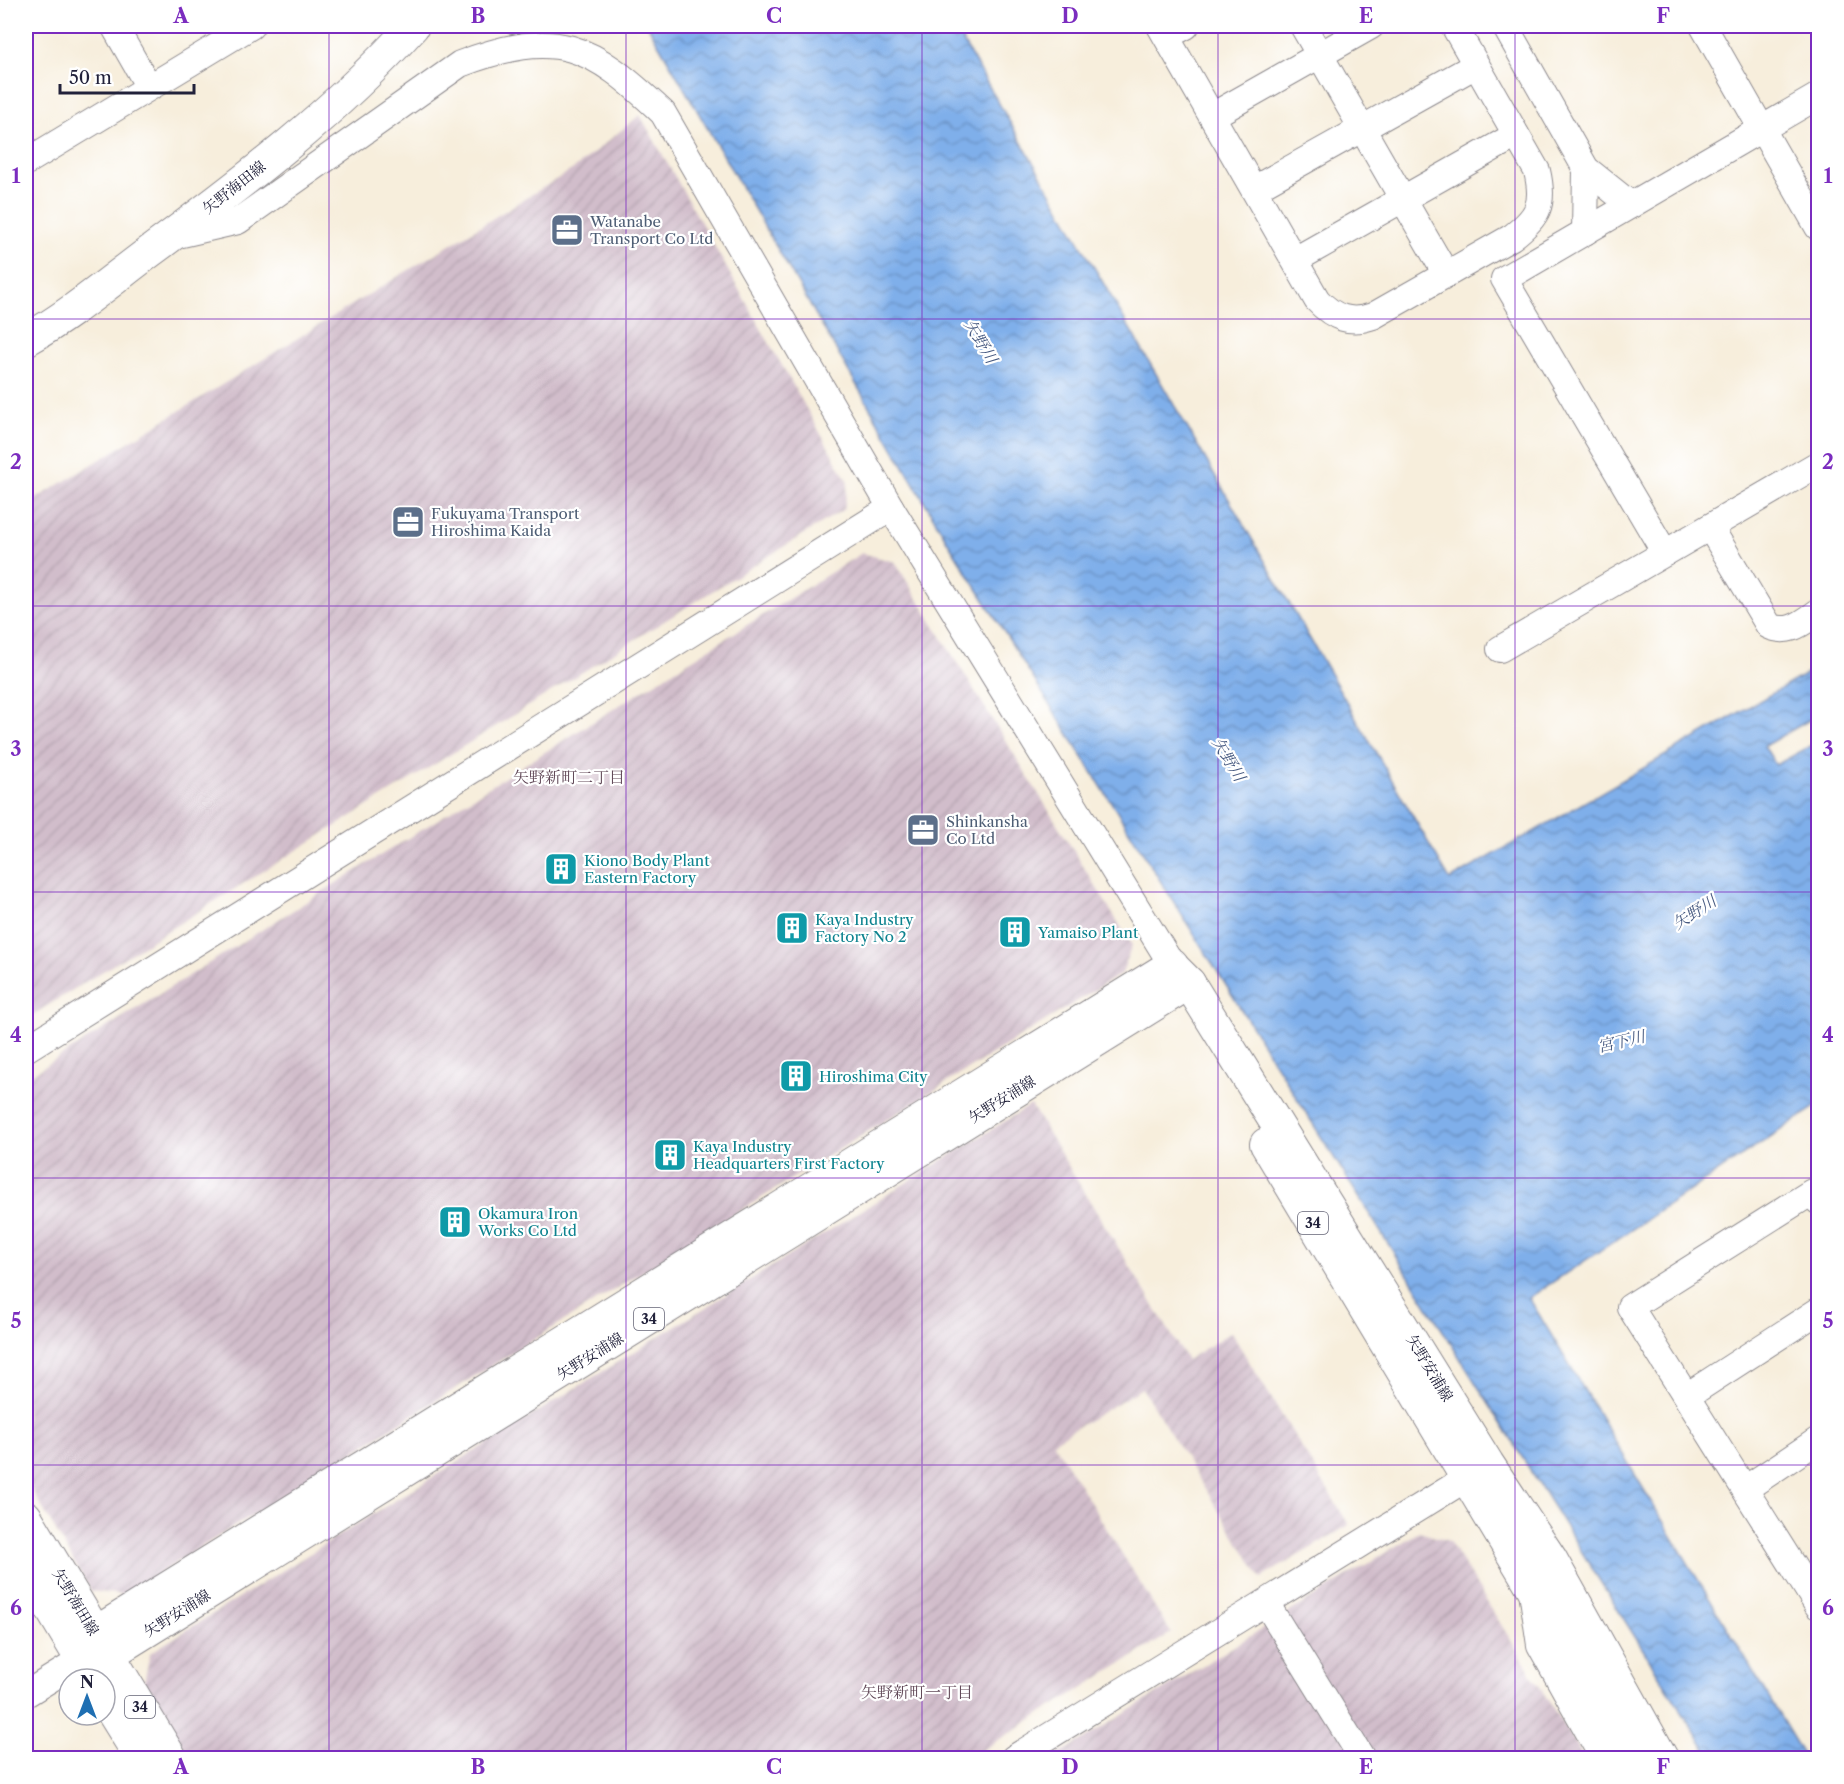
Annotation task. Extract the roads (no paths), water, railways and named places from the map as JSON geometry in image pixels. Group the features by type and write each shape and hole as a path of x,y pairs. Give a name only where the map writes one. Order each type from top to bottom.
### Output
{"main road":[{"name":"矢野海田線","path":"31,339 170,237 284,147 413,26"},
{"name":"矢野安浦線","path":"94,1657 1178,980 1478,1471 1662,1758"},
{"name":"矢野海田線","path":"26,1517 94,1657"},
{"name":"矢野海田線","path":"26,1567 94,1657"},
{"name":"矢野安浦線","path":"1540,1570 1565,1639 1635,1758"},
{"name":"34","path":"94,1657 171,1758"},
{"name":"34","path":"117,1719 141,1758"}],"street":[{"path":"114,26 149,87"},
{"path":"26,162 251,26"},
{"path":"1303,26 1446,274"},
{"path":"1212,116 1371,26"},
{"path":"1171,29 1212,116 1317,300 1328,312 1343,319 1359,321 1373,316 1488,250 1530,223 1540,206 1541,188 1537,171 1454,26"},
{"path":"1505,26 1586,169 1631,205"},
{"path":"1703,26 1818,227"},
{"path":"170,237 238,221 460,64 498,50 525,44 554,45 580,52 609,65 663,113 891,508 1178,980"},
{"path":"1254,189 1476,65"},
{"path":"1504,279 1818,96"},
{"path":"1295,260 1516,135"},
{"path":"1585,232 1586,169"},
{"path":"1488,250 1665,553"},
{"path":"1500,649 1818,464"},
{"path":"26,1049 891,508"},
{"path":"1710,527 1769,626 1779,630 1792,629 1818,612"},
{"path":"1814,1590 1745,1489 1630,1307 1812,1192 1818,1201"},
{"path":"1687,1396 1818,1311"},
{"path":"1745,1489 1818,1440"},
{"path":"1014,1758 1478,1471"},
{"path":"1540,1570 1540,1645 1603,1758"},
{"path":"1266,1603 1362,1758"},
{"path":"1564,1689 1558,1659 1565,1639"},
{"path":"26,1694 94,1657"}],"water":[{"path":"648,26 954,26 1450,880 1818,667 1818,715 1764,746 1776,765 1818,742 1818,1105 1529,1298 1805,1758 1711,1758 949,544"}],"place":[{"name":"Watanabe Transport Co Ltd","path":"567,230"},
{"name":"Fukuyama Transport Hiroshima Kaida","path":"408,522"},
{"name":"Shinkansha Co Ltd","path":"923,830"},
{"name":"Kiono Body Plant Eastern Factory","path":"561,869"},
{"name":"Kaya Industry Factory No 2","path":"792,928"},
{"name":"Yamaiso Plant","path":"1015,932"},
{"name":"Hiroshima City","path":"796,1076"},
{"name":"Kaya Industry Headquarters First Factory","path":"670,1155"},
{"name":"Okamura Iron Works Co Ltd","path":"455,1222"}],"district":[{"name":"矢野新町二丁目","path":"569,777"},
{"name":"矢野新町一丁目","path":"917,1692"}],"water label":[{"name":"矢野川","path":"981,341"},
{"name":"矢野川","path":"1229,759"},
{"name":"矢野川","path":"1694,912"},
{"name":"宮下川","path":"1621,1041"}]}
